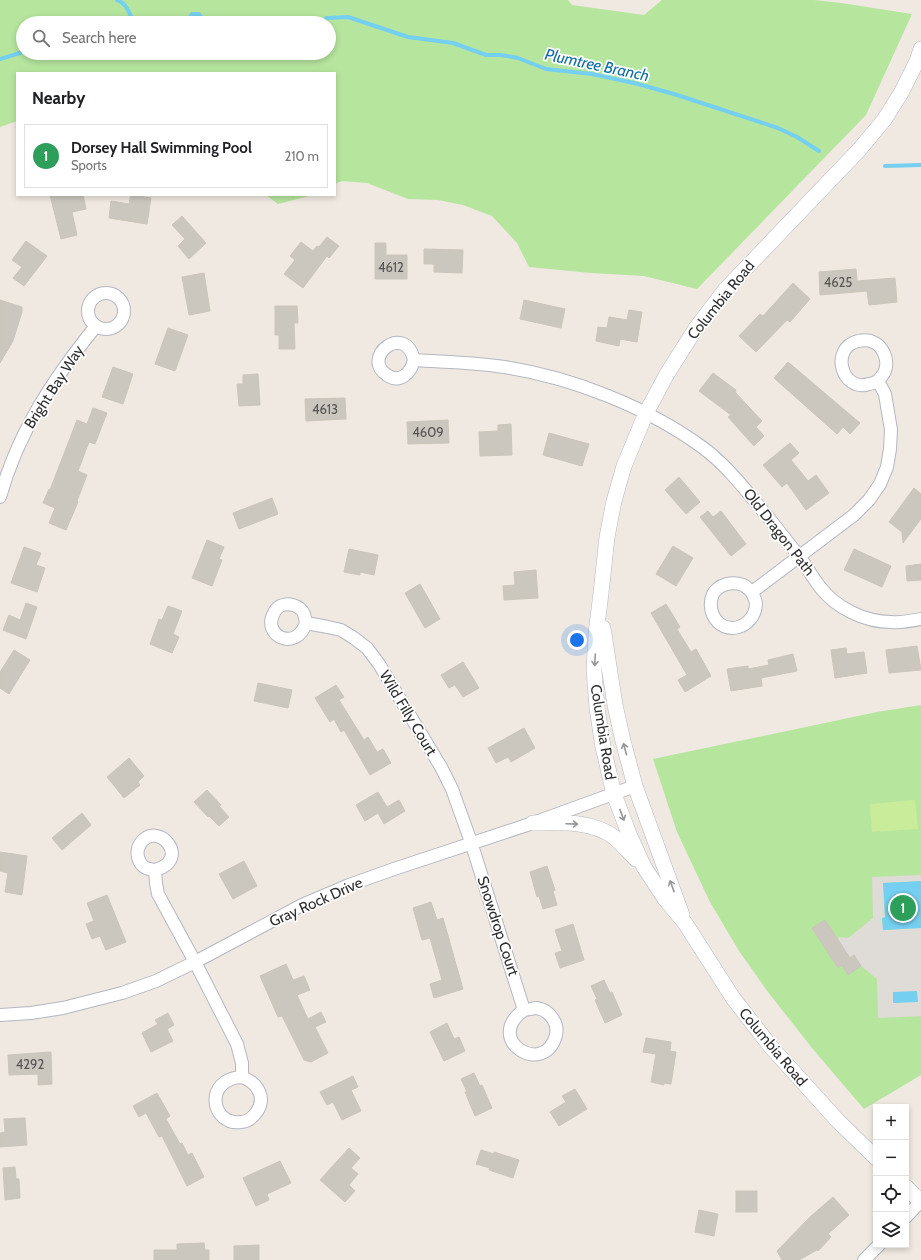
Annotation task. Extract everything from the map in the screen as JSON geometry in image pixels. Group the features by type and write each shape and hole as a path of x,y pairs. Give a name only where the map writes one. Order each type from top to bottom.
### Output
{"street":[{"name":"Columbia Road","path":"873,1155 838,1121 771,1048 733,998 685,923 665,898 644,867 629,834 614,794 603,747 597,708 594,670 596,634 607,537 614,501 624,466 646,413 667,374 696,328 725,290 859,150 884,120 901,92 921,49"},
{"name":"Bright Bay Way","path":"0,496 19,445 38,408 57,377 96,326"},
{"name":"Old Dragon Path","path":"414,360 468,362 505,367 536,374 591,389 646,413 702,447 721,463 739,481 799,556 821,588 836,603 853,613 872,620 891,622 921,619"},
{"path":"752,592 854,515 869,500 880,484 887,467 891,430 885,394 878,381"},
{"name":"Columbia Road","path":"601,593 604,634 615,705 623,741 635,786 685,923"},
{"name":"Wild Filly Court","path":"306,623 341,630 366,648 379,664 449,782 471,842"},
{"name":"Gray Rock Drive","path":"0,1015 38,1012 93,1002 156,981 302,905 349,885 471,842 533,823 635,786"},
{"path":"533,823 576,823 589,826 612,836 644,867"},
{"name":"Snowdrop Court","path":"471,842 524,1010"},
{"path":"156,870 158,894 237,1044 242,1062 242,1077"},
{"path":"909,1190 921,1201 909,1214"},
{"path":"864,1260 876,1248"}],"green space":[{"path":"0,0 568,0 572,5 644,15 662,0 814,0 912,14 866,115 697,289 644,276 529,267 517,243 492,216 463,205 438,200 408,199 367,183 342,181 336,184 336,72 16,72 16,121 0,127"},
{"path":"267,196 309,196 278,204"},
{"path":"921,705 921,1075 864,1109 812,1048 768,992 739,951 710,902 677,832 653,759 877,712"},
{"path":"915,800 918,829 872,832 870,804"}],"shaded area":[{"path":"921,875 921,881 883,883 885,918 882,918 883,930 921,928 921,1016 878,1018 877,979 861,966 854,955 850,958 837,939 840,937 848,938 873,918 872,877"}],"water":[{"path":"921,881 921,928 883,930 882,918 885,917 883,883"},
{"path":"917,991 918,1002 893,1003 893,992"}],"building":[{"path":"50,196 83,196 86,209 72,212 77,235 61,239"},
{"path":"131,196 151,198 147,224 109,218 111,201 129,204"},
{"path":"182,216 206,243 189,259 178,246 185,239 172,225"},
{"path":"327,237 339,246 329,258 327,256 303,288 284,274 295,260 290,256 301,242 313,251 317,246 319,247"},
{"path":"26,241 47,256 24,286 13,278 22,267 12,260"},
{"path":"375,243 386,243 386,255 407,255 407,279 375,279"},
{"path":"424,249 463,250 462,273 434,272 434,264 424,264"},
{"path":"856,269 857,281 895,278 897,302 869,305 867,291 820,295 819,272"},
{"path":"204,273 210,311 189,315 182,277"},
{"path":"793,283 810,299 790,322 787,320 756,352 739,336 760,314 763,316"},
{"path":"0,300 22,307 22,312 13,341 0,363"},
{"path":"524,300 565,309 561,328 520,319"},
{"path":"275,306 297,306 298,323 294,323 295,349 279,349 279,335 275,335"},
{"path":"629,310 642,312 637,342 620,339 619,346 596,341 598,327 607,328 609,317 627,320"},
{"path":"168,328 188,335 175,371 155,364"},
{"path":"788,362 860,423 850,434 843,427 837,434 774,378"},
{"path":"113,367 133,374 123,404 102,397"},
{"path":"713,373 736,390 735,392 762,421 756,427 764,436 754,446 728,417 731,415 699,391"},
{"path":"258,374 260,405 239,406 237,384 243,384 243,375"},
{"path":"345,398 346,419 306,421 305,399"},
{"path":"93,408 107,413 95,444 89,442 78,471 87,475 77,501 78,502 66,530 49,523 55,508 43,503 49,489 50,490 77,420 87,424"},
{"path":"448,420 449,443 408,444 407,422"},
{"path":"511,424 512,455 480,456 479,432 498,431 498,425"},
{"path":"549,433 589,444 582,466 543,455"},
{"path":"790,443 799,453 791,460 808,481 816,475 829,493 806,510 787,483 782,487 763,465"},
{"path":"679,477 700,502 686,514 665,490"},
{"path":"914,488 921,494 921,519 903,543 902,532 889,522"},
{"path":"272,498 278,514 239,529 233,513"},
{"path":"708,511 713,517 721,511 746,544 731,556 700,517"},
{"path":"207,540 224,547 219,559 222,560 212,586 192,578"},
{"path":"673,546 693,558 676,586 656,574"},
{"path":"24,547 41,553 36,565 45,568 37,592 11,583"},
{"path":"349,549 378,555 374,575 360,572 360,575 344,572"},
{"path":"854,549 891,566 882,587 844,570"},
{"path":"921,564 921,580 907,581 906,566"},
{"path":"536,570 538,598 504,600 503,586 515,585 514,572"},
{"path":"420,584 440,619 425,628 405,593"},
{"path":"26,603 37,607 26,639 3,630 9,615 20,620"},
{"path":"666,604 680,627 677,629 691,652 696,649 711,676 685,692 678,680 687,675 651,613"},
{"path":"168,606 182,611 173,634 179,637 172,653 150,644 159,619 162,620"},
{"path":"917,646 921,670 889,673 886,650"},
{"path":"846,648 847,654 864,652 867,673 835,678 831,650"},
{"path":"14,650 30,660 9,694 0,688 0,672"},
{"path":"793,654 797,671 761,678 762,686 731,691 727,669 748,666 748,669 769,665 768,660"},
{"path":"463,662 479,688 463,697 455,685 449,688 441,675"},
{"path":"258,683 292,690 288,708 254,701"},
{"path":"336,685 344,697 339,700 364,740 368,737 377,752 383,749 391,763 370,775 344,730 341,732 334,719 330,722 315,698"},
{"path":"524,728 535,748 511,762 508,757 496,763 488,748"},
{"path":"129,758 144,776 138,782 140,785 124,798 107,777"},
{"path":"207,790 221,805 219,806 229,817 219,826 194,802"},
{"path":"378,792 387,807 399,800 405,811 384,824 378,813 365,821 356,805"},
{"path":"82,813 91,825 62,850 52,838"},
{"path":"0,852 27,856 22,895 5,892 8,873 0,871"},
{"path":"244,861 257,886 233,899 219,874"},
{"path":"547,866 555,890 553,891 557,905 543,909 539,896 537,897 530,872"},
{"path":"107,895 126,942 106,950 100,936 92,939 86,924 94,921 87,903"},
{"path":"431,902 437,920 443,918 463,989 434,998 430,984 442,980 430,938 422,940 413,908"},
{"path":"825,920 850,958 854,955 861,966 848,975 842,965 838,968 812,928"},
{"path":"573,924 584,960 560,968 555,953 562,951 555,930"},
{"path":"286,964 293,980 304,976 310,990 297,995 308,1019 321,1012 326,1022 315,1027 328,1053 311,1062 304,1060 282,1016 278,1017 260,976"},
{"path":"604,980 610,993 612,992 622,1015 605,1023 595,1000 597,999 591,986"},
{"path":"168,1013 174,1025 167,1029 173,1041 151,1052 142,1033 158,1024 155,1020"},
{"path":"447,1023 454,1039 459,1037 465,1051 444,1061 430,1032"},
{"path":"646,1038 671,1042 670,1051 676,1052 671,1084 664,1083 664,1085 651,1082 656,1054 643,1052"},
{"path":"51,1052 52,1084 38,1085 38,1074 9,1075 8,1055"},
{"path":"474,1073 480,1086 482,1085 492,1108 475,1116 461,1079"},
{"path":"353,1076 358,1087 351,1090 361,1111 342,1120 333,1102 327,1105 320,1092"},
{"path":"575,1089 587,1109 559,1126 550,1112 566,1102 562,1096"},
{"path":"157,1093 170,1116 166,1119 188,1155 192,1153 204,1177 187,1186 162,1136 159,1137 146,1113 139,1117 133,1106"},
{"path":"25,1118 27,1145 0,1147 0,1133 5,1132 4,1119"},
{"path":"349,1148 360,1158 351,1168 358,1174 349,1185 355,1191 345,1202 320,1180"},
{"path":"481,1150 494,1154 494,1152 519,1160 513,1178 489,1170 490,1168 476,1164"},
{"path":"280,1161 291,1183 267,1194 269,1200 256,1206 243,1178"},
{"path":"15,1167 16,1179 19,1179 20,1198 5,1200 3,1168"},
{"path":"736,1191 757,1191 757,1212 736,1212"},
{"path":"833,1197 849,1215 828,1234 831,1237 818,1251 817,1250 799,1260 782,1260 777,1251 810,1217"},
{"path":"699,1210 718,1214 714,1236 695,1232"},
{"path":"204,1243 205,1250 209,1250 209,1260 154,1260 154,1250 177,1250 177,1244"},
{"path":"259,1245 259,1260 234,1260 234,1246"}],"waterway":[{"path":"117,0 126,6 131,16"},
{"name":"Plumtree Branch","path":"191,16 192,14 199,14 200,16"},
{"name":"Plumtree Branch","path":"336,18 348,17 408,37 453,43 486,55 501,55 518,58 546,69 592,74 634,83 674,94 778,128 797,137 819,151"},
{"name":"Plumtree Branch","path":"0,59 16,54"},
{"name":"Plumtree Branch","path":"885,166 921,165"}],"place":[{"name":"Dorsey Hall Swimming Pool","path":"903,908"}]}
